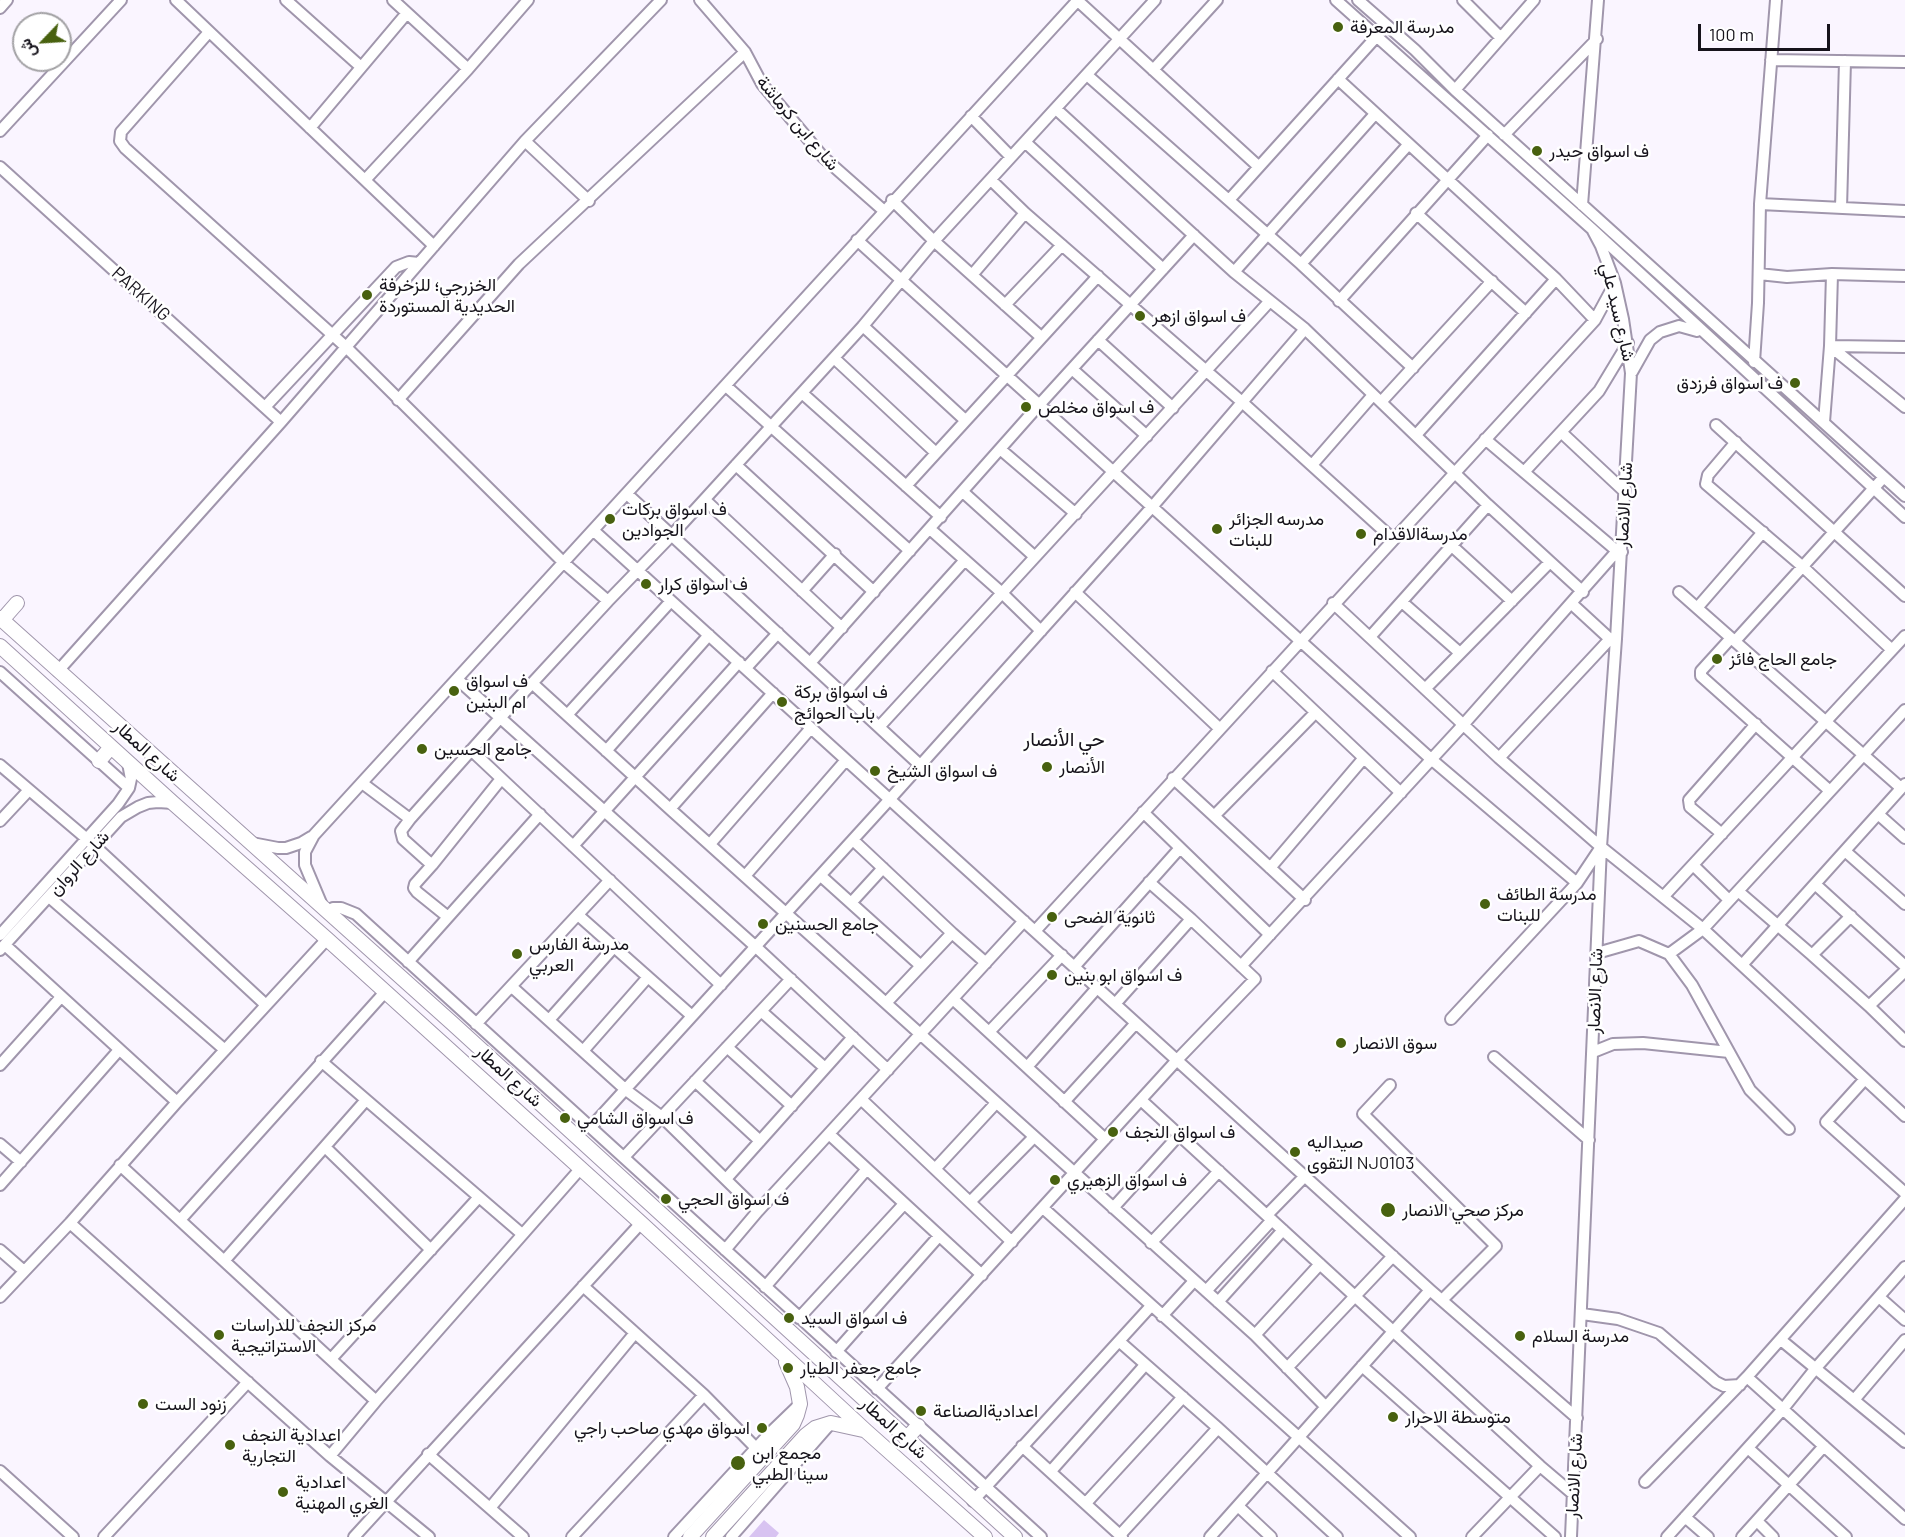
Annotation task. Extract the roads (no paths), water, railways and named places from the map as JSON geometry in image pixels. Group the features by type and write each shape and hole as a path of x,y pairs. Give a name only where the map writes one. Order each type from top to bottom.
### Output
{"main road":[{"path":"1,619 17,603"},
{"name":"شارع المطار","path":"1,619 452,1023 1015,1537"},
{"name":"شارع المطار","path":"0,646 172,803 440,1040 866,1431 985,1537"},
{"path":"99,761 111,747"},
{"path":"412,1016 422,1011 425,1000"},
{"path":"440,1040 442,1029 452,1023"},
{"path":"690,1537 744,1477 758,1454 793,1424 800,1404 797,1387 782,1354"},
{"path":"713,1537 744,1513 759,1487 815,1428 831,1423 866,1431"},
{"path":"906,1439 918,1426"},
{"path":"758,1454 764,1468 774,1470"},
{"path":"744,1477 754,1479 759,1487"}],"street":[{"path":"0,8 7,0"},
{"path":"0,131 121,0"},
{"path":"176,0 434,246"},
{"path":"286,0 361,68"},
{"path":"393,0 468,69"},
{"path":"365,180 468,69 528,0"},
{"path":"58,671 281,422 525,141 661,0"},
{"name":"شارع ابن كرماشة","path":"700,0 745,52 762,84 823,157 883,210"},
{"path":"1041,1537 352,912 341,908 325,909 305,865 305,852 314,835 594,531 883,210 1078,0 1258,166"},
{"path":"432,866 403,840 401,831 410,819 500,717 705,500 863,326 934,241 1155,0"},
{"path":"1153,70 1217,0"},
{"path":"1336,0 1592,229 1905,518"},
{"path":"1358,0 1754,362 1905,496"},
{"path":"1462,0 1500,38"},
{"path":"1455,90 1534,0"},
{"path":"1582,205 1598,0"},
{"path":"1754,362 1760,204 1776,0"},
{"path":"310,128 407,13"},
{"path":"209,32 121,132 120,141 125,148 346,347 564,563 608,601"},
{"path":"1229,200 1377,36"},
{"path":"1504,135 1596,39"},
{"path":"1406,62 1415,50"},
{"path":"398,400 519,264 589,201 745,52"},
{"path":"1771,60 1905,62"},
{"path":"1841,208 1845,61"},
{"path":"1087,75 1301,264 1413,368"},
{"path":"1338,79 1556,279 1595,320"},
{"path":"1056,109 1234,272 1305,329 1488,505 1583,592"},
{"path":"1234,272 1375,114"},
{"path":"971,116 1011,157"},
{"path":"1339,301 1488,135"},
{"path":"525,141 589,201"},
{"path":"1025,142 1163,269"},
{"path":"1301,264 1408,145"},
{"name":"PARKING","path":"0,167 281,422"},
{"path":"991,180 1393,539"},
{"path":"892,201 1041,337"},
{"path":"1760,204 1905,211"},
{"path":"972,274 1026,213"},
{"path":"1416,213 1526,313"},
{"name":"شارع سيد علي","path":"1592,229 1615,283 1628,343 1631,373"},
{"path":"810,663 1039,405 1194,235"},
{"path":"857,240 1431,759 1577,883"},
{"path":"1005,305 1062,245"},
{"path":"265,407 396,267 409,261 419,263"},
{"path":"1759,274 1787,277 1832,274 1905,276"},
{"path":"1824,422 1830,346 1832,274"},
{"path":"906,486 1098,276"},
{"path":"1416,435 1556,279"},
{"path":"1312,465 1377,398 1413,368 1492,281"},
{"path":"1035,931 1333,603 1595,320 1615,283"},
{"path":"879,727 1269,302"},
{"path":"863,326 966,420"},
{"name":"شارع سيد علي","path":"1631,373 1650,340 1660,332 1679,326 1705,334"},
{"path":"591,1127 890,800 1152,507 1305,329"},
{"path":"1098,340 1173,408"},
{"path":"1524,472 1599,391 1628,343"},
{"path":"1830,346 1905,348"},
{"path":"1830,346 1905,407"},
{"path":"834,358 936,453"},
{"path":"1072,369 1147,436"},
{"name":"شارع الانصار","path":"1571,1537 1601,847 1631,373"},
{"path":"726,386 910,551"},
{"path":"802,393 941,517"},
{"path":"1716,425 1905,596"},
{"path":"1561,432 1624,491"},
{"path":"1241,966 1305,900 1620,551 1485,439"},
{"path":"1736,442 1708,475 1706,483 1803,567 1892,650"},
{"path":"1000,449 1076,514"},
{"path":"736,465 874,592"},
{"path":"1830,791 1701,675 1701,671 1803,567 1884,477"},
{"path":"963,492 1035,557"},
{"path":"627,494 920,765"},
{"path":"705,500 842,628"},
{"path":"1370,638 1488,505"},
{"path":"930,529 1041,631"},
{"path":"594,531 1430,1290 1577,1418"},
{"path":"1697,608 1763,532"},
{"path":"1452,546 1512,601"},
{"path":"802,591 835,554"},
{"path":"844,694 965,560"},
{"path":"1425,689 1550,562"},
{"path":"1075,592 1219,728"},
{"path":"1678,592 1863,755 1903,786 1742,965"},
{"path":"568,714 671,601"},
{"path":"1402,602 1460,653"},
{"path":"1333,603 1499,758 1601,847 1703,929 1905,1116"},
{"path":"1499,758 1613,639 1572,604"},
{"path":"573,846 634,776 742,665 778,633"},
{"path":"606,750 709,635"},
{"path":"1664,896 1905,636"},
{"path":"1272,670 1401,793"},
{"path":"0,672 129,789"},
{"path":"457,679 756,947 888,1070"},
{"path":"532,683 1255,1335 1326,1407"},
{"path":"670,809 773,693"},
{"path":"1670,954 1703,929 1905,710"},
{"path":"1214,816 1315,712"},
{"path":"1722,834 1690,807 1689,800 1756,724"},
{"path":"710,844 811,728"},
{"path":"471,750 721,985"},
{"path":"1270,868 1363,759"},
{"path":"746,876 846,760"},
{"path":"128,762 131,772 129,789"},
{"path":"0,765 91,842 266,1005"},
{"path":"1173,778 1305,900"},
{"path":"448,917 414,888 415,884 501,779"},
{"path":"362,783 410,819"},
{"name":"شارع الروان","path":"2,944 49,897 129,789"},
{"path":"0,821 29,790"},
{"name":"شارع الروان","path":"2,944 91,842 129,811 158,801 172,803"},
{"path":"1143,812 1270,935"},
{"path":"408,962 540,814"},
{"path":"1878,814 1905,838"},
{"path":"250,842 286,848 314,835"},
{"path":"853,840 986,963"},
{"path":"1451,1019 1577,883 1601,847"},
{"path":"1074,967 1180,848"},
{"path":"1845,851 1905,904"},
{"path":"1693,865 1729,900"},
{"path":"851,903 883,868"},
{"path":"821,876 921,966"},
{"path":"476,1024 610,880"},
{"path":"877,1389 1177,1060 1255,979 1149,882"},
{"path":"1815,884 1905,966"},
{"path":"1738,891 1869,1006 1905,1041"},
{"path":"49,897 225,1050"},
{"path":"578,915 693,1017"},
{"path":"1812,955 1851,916"},
{"path":"1115,1004 1191,919"},
{"path":"725,1250 758,1211 1024,921"},
{"path":"886,1004 952,933"},
{"path":"0,1297 327,939"},
{"path":"1597,953 1639,941 1670,954 1692,985 1750,1090 1789,1129"},
{"path":"2,944 177,1102"},
{"path":"549,1020 614,947"},
{"path":"988,1032 1062,955"},
{"path":"1869,1006 1905,970"},
{"path":"583,1051 648,977"},
{"path":"624,1157 791,979"},
{"path":"512,987 626,1090 662,1117 758,1211"},
{"path":"1027,1067 1097,988"},
{"path":"180,1220 385,992"},
{"path":"0,1065 61,997"},
{"path":"953,999 1105,1139"},
{"path":"762,1011 825,1068"},
{"path":"1064,1102 1136,1023"},
{"path":"726,1179 853,1038"},
{"path":"1593,1052 1613,1044 1643,1043 1729,1052"},
{"path":"727,1047 792,1106"},
{"path":"0,1185 119,1050"},
{"path":"1494,1057 1589,1140"},
{"path":"321,1061 522,1234"},
{"path":"1865,1079 1826,1122 1905,1193"},
{"path":"695,1081 760,1141"},
{"path":"1390,1084 1363,1114 1496,1246 1442,1300"},
{"path":"861,1099 1012,1242"},
{"path":"224,1261 366,1100"},
{"path":"1142,1100 1573,1494"},
{"path":"935,1169 996,1103"},
{"path":"829,1134 982,1275"},
{"path":"1113,1208 1179,1135"},
{"path":"970,1202 1034,1137"},
{"path":"0,1144 21,1162"},
{"path":"325,1147 430,1250"},
{"path":"120,1165 376,1401"},
{"path":"330,1456 581,1168"},
{"path":"765,1287 867,1169"},
{"path":"1151,1243 1219,1171"},
{"path":"1206,1292 1305,1176"},
{"path":"331,1359 479,1197"},
{"path":"1645,1482 1744,1381 1905,1199"},
{"path":"799,1318 904,1204"},
{"path":"1042,1208 1410,1537"},
{"path":"70,1223 330,1456 429,1537"},
{"path":"354,1537 641,1223"},
{"path":"1218,1302 1283,1230"},
{"path":"836,1352 939,1236"},
{"path":"0,1250 24,1271"},
{"path":"1287,1368 1393,1256"},
{"path":"1255,1335 1320,1264"},
{"path":"1667,1537 1783,1409 1905,1267"},
{"path":"1162,1316 1194,1281"},
{"path":"583,1286 704,1395 758,1454 674,1537"},
{"path":"1210,1537 1430,1290"},
{"path":"1879,1297 1905,1320"},
{"path":"973,1501 1151,1306"},
{"path":"1582,1314 1618,1319 1659,1333 1716,1382 1724,1386 1744,1381 1783,1409 1905,1520"},
{"path":"490,1508 635,1333"},
{"path":"1781,1340 1905,1442"},
{"path":"1854,1400 1905,1340"},
{"path":"1120,1342 1337,1537"},
{"path":"1051,1471 1145,1365"},
{"path":"1362,1366 1555,1537"},
{"path":"104,1537 248,1382"},
{"path":"572,1537 704,1395"},
{"path":"1086,1503 1183,1397"},
{"path":"731,1537 744,1513 831,1423"},
{"path":"1022,1446 1121,1536 1218,1428"},
{"path":"1742,1537 1824,1446"},
{"path":"1748,1448 1846,1537"},
{"path":"428,1454 523,1537"},
{"path":"1472,1537 1540,1466"},
{"path":"0,1471 73,1537"},
{"path":"1238,1506 1271,1537"},
{"path":"1685,1517 1708,1537"},
{"path":"1756,1521 1773,1537"},
{"path":"1537,1537 1545,1528"}],"place":[{"name":"مدرسة المعرفة","path":"1338,27"},
{"name":"ف اسواق حيدر","path":"1537,151"},
{"name":"الخزرجي؛ للزخرفة الحديدية المستوردة","path":"367,295"},
{"name":"ف اسواق ازهر","path":"1140,316"},
{"name":"ف اسواق فرزدق","path":"1795,383"},
{"name":"ف اسواق مخلص","path":"1026,407"},
{"name":"ف اسواق بركات الجوادين","path":"610,519"},
{"name":"مدرسه الجزائر للبنات","path":"1217,529"},
{"name":"مدرسةالاقدام","path":"1361,534"},
{"name":"ف اسواق كرار","path":"646,584"},
{"name":"جامع الحاج فائز","path":"1717,659"},
{"name":"ف اسواق ام البنين","path":"454,691"},
{"name":"ف اسواق بركة باب الحوائج","path":"782,702"},
{"name":"جامع الحسين","path":"422,749"},
{"name":"الأنصار","path":"1047,767"},
{"name":"ف اسواق الشيخ","path":"875,771"},
{"name":"مدرسة الطائف للبنات","path":"1485,904"},
{"name":"ثانوية الضحى","path":"1052,917"},
{"name":"جامع الحسنين","path":"763,924"},
{"name":"مدرسة الفارس العربي","path":"517,954"},
{"name":"ف اسواق ابو بنين","path":"1052,975"},
{"name":"سوق الانصار","path":"1341,1043"},
{"name":"ف اسواق الشامي","path":"565,1118"},
{"name":"ف اسواق النجف","path":"1113,1132"},
{"name":"صيداليه التقوى NJ0103","path":"1295,1152"},
{"name":"ف اسواق الزهيري","path":"1055,1180"},
{"name":"ف اسواق الحجي","path":"666,1199"},
{"name":"مركز صحي الانصار","path":"1388,1210"},
{"name":"ف اسواق السيد","path":"789,1318"},
{"name":"مركز النجف للدراسات الاستراتيجية","path":"219,1335"},
{"name":"مدرسة السلام","path":"1520,1336"},
{"name":"جامع جعفر الطيار","path":"788,1368"},
{"name":"زنود الست","path":"143,1404"},
{"name":"اعداديةالصناعة","path":"921,1411"},
{"name":"متوسطة الاحرار","path":"1393,1417"},
{"name":"اسواق مهدي صاحب راجي","path":"762,1428"},
{"name":"اعدادية النجف التجارية","path":"230,1445"},
{"name":"مجمع ابن سينا الطبي","path":"738,1463"},
{"name":"اعدادية الغري المهنية","path":"283,1492"}],"district":[{"name":"حي الأنصار","path":"1064,739"}]}
